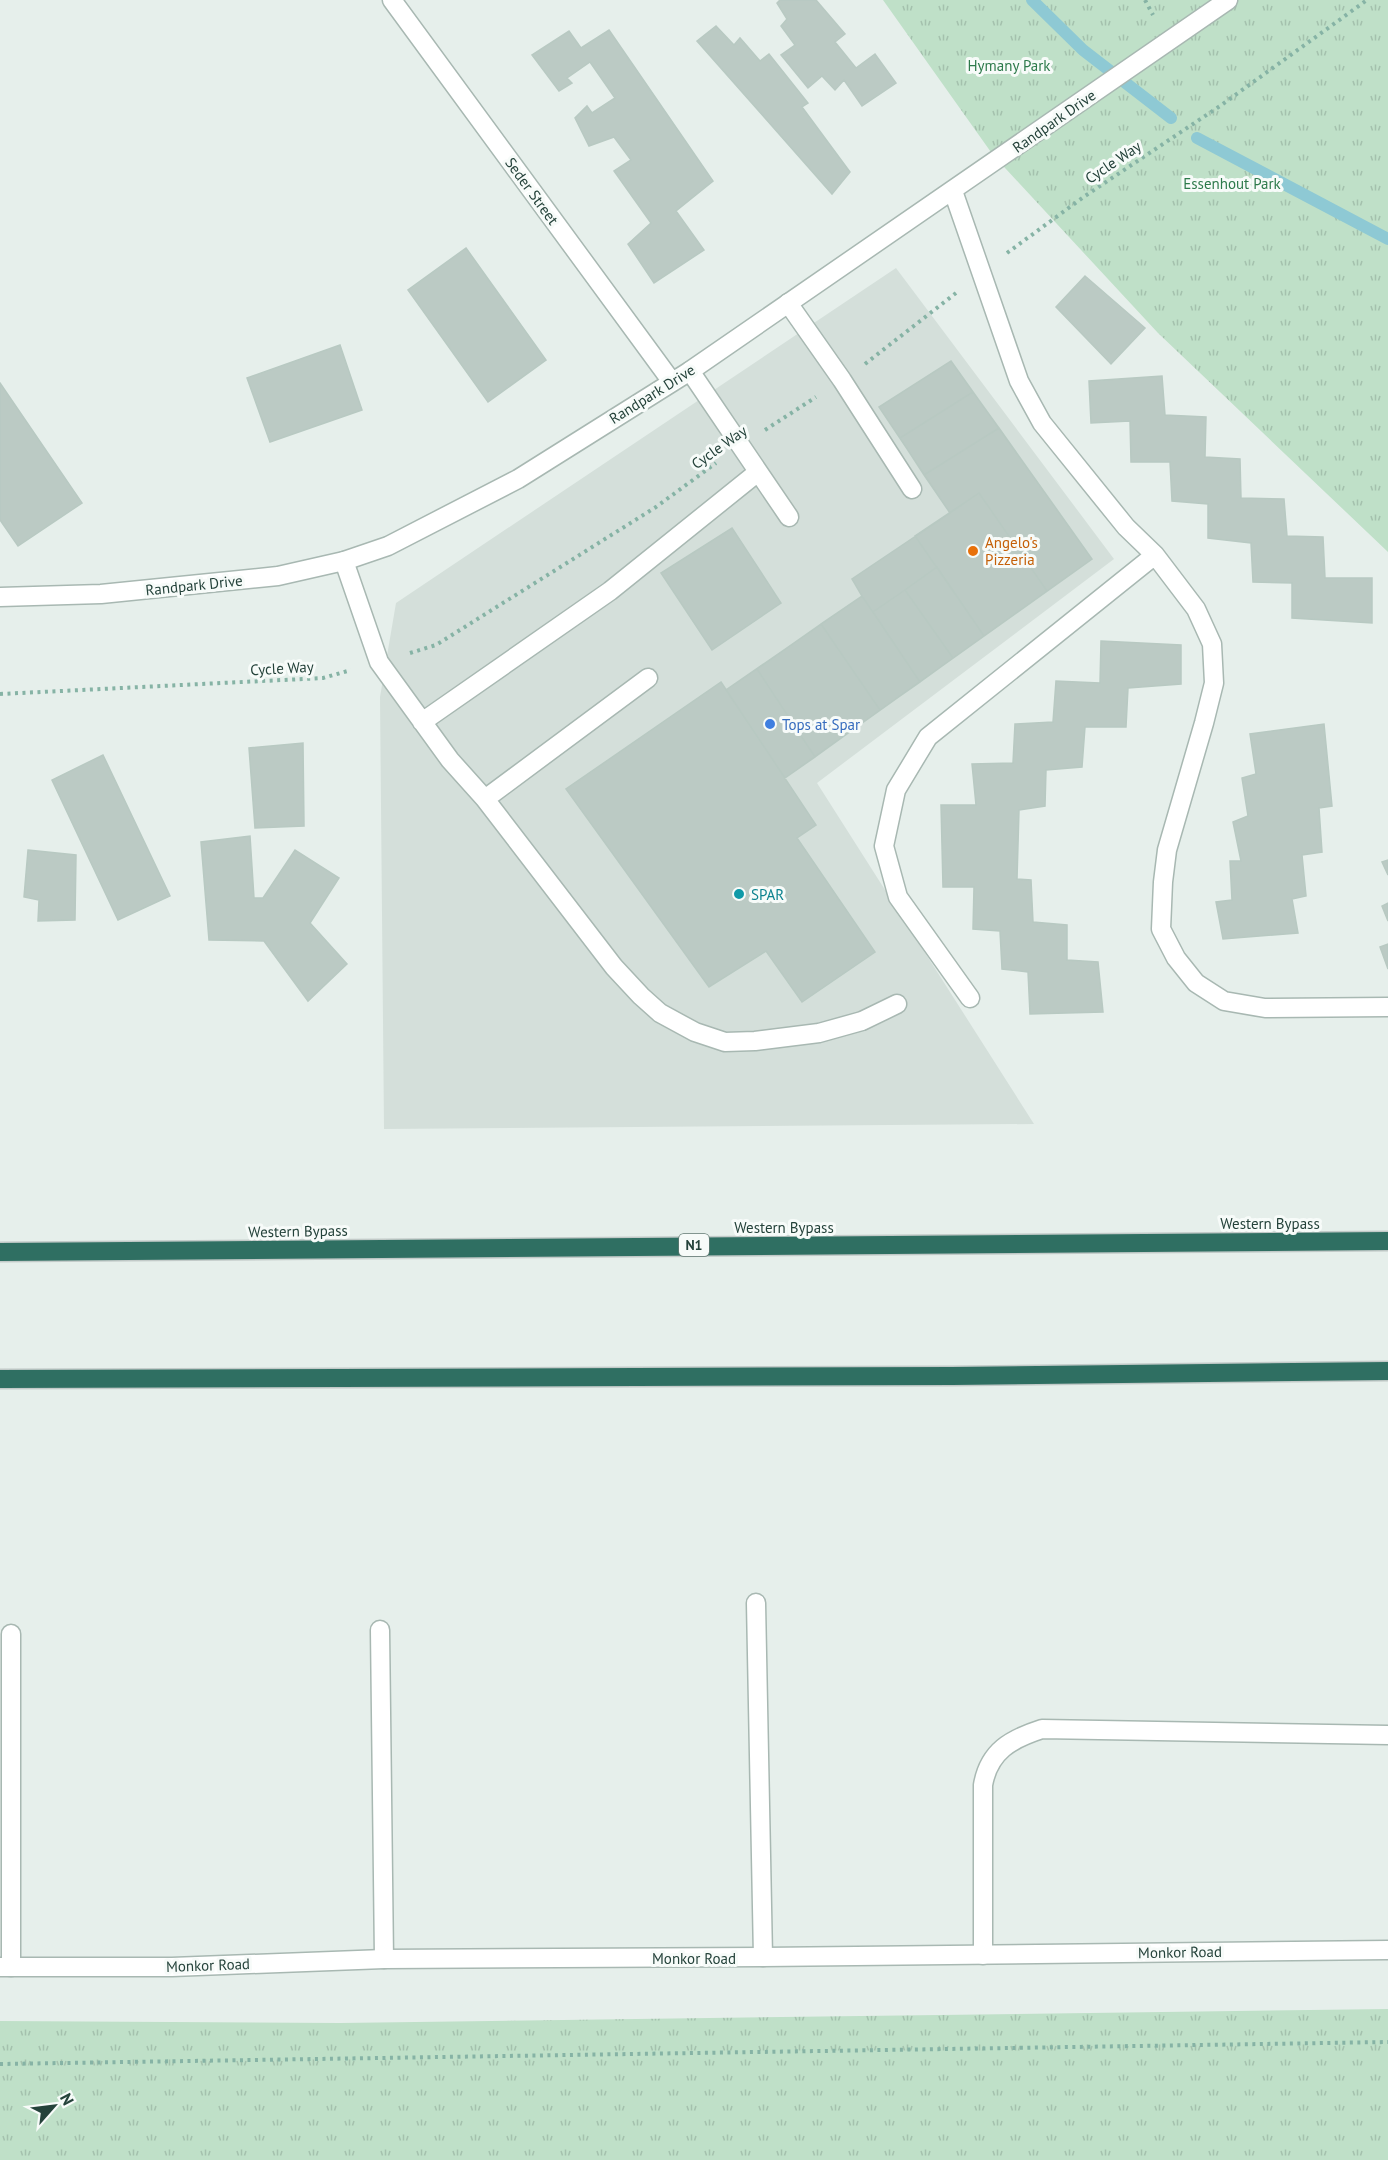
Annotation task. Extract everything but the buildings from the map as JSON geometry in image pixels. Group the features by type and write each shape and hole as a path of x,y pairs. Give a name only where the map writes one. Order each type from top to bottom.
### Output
{"highway":[{"name":"Western Bypass","path":"0,1252 1388,1241"},
{"path":"0,1379 928,1376 1388,1371"}],"street":[{"name":"Seder Street","path":"392,0 672,382"},
{"name":"Randpark Drive","path":"0,597 101,594 278,576 344,561 388,546 518,479 690,371 1228,0"},
{"path":"953,191 1019,381 1042,423 1125,527 1155,555 1196,609 1212,644 1214,683 1167,850 1163,882 1161,929 1176,958 1196,983 1224,1001 1265,1008 1388,1007"},
{"path":"788,303 842,380 912,489"},
{"path":"690,371 789,517"},
{"path":"422,722 610,591 758,472"},
{"path":"970,998 898,897 884,846 896,790 928,738 1155,555"},
{"path":"344,561 379,662 450,760 485,799 614,967 660,1013 695,1032 725,1042 755,1041 819,1033 862,1021 897,1005"},
{"path":"485,799 648,678"},
{"path":"756,1603 763,1957"},
{"path":"380,1630 384,1959"},
{"path":"6,1967 11,1634"},
{"path":"983,1955 983,1785 986,1768 1001,1749 1020,1736 1042,1729 1388,1735"},
{"name":"Monkor Road","path":"6,1967 172,1966 384,1959 1388,1950"}],"path":[{"name":"Cycle Way","path":"0,694 323,678 436,645 656,507 739,446 878,356 1052,219 1220,106 1367,0"},
{"path":"0,2064 1388,2042"}],"shaded area":[{"path":"896,268 1114,559 817,783 1034,1124 384,1129 380,697 396,603"}],"green space":[{"name":"Essenhout Park","path":"883,0 1388,0 1388,552 1158,333 993,155"},
{"path":"1388,2009 1388,2160 0,2160 0,2021 340,2023"}],"waterway":[{"path":"1032,0 1083,50 1171,118"},
{"path":"1197,138 1388,239"}],"place":[{"name":"Angelo's Pizzeria","path":"973,551"},
{"name":"Tops at Spar","path":"770,724"},
{"name":"SPAR","path":"739,894"}],"park label":[{"name":"Hymany Park","path":"1009,65"}]}
